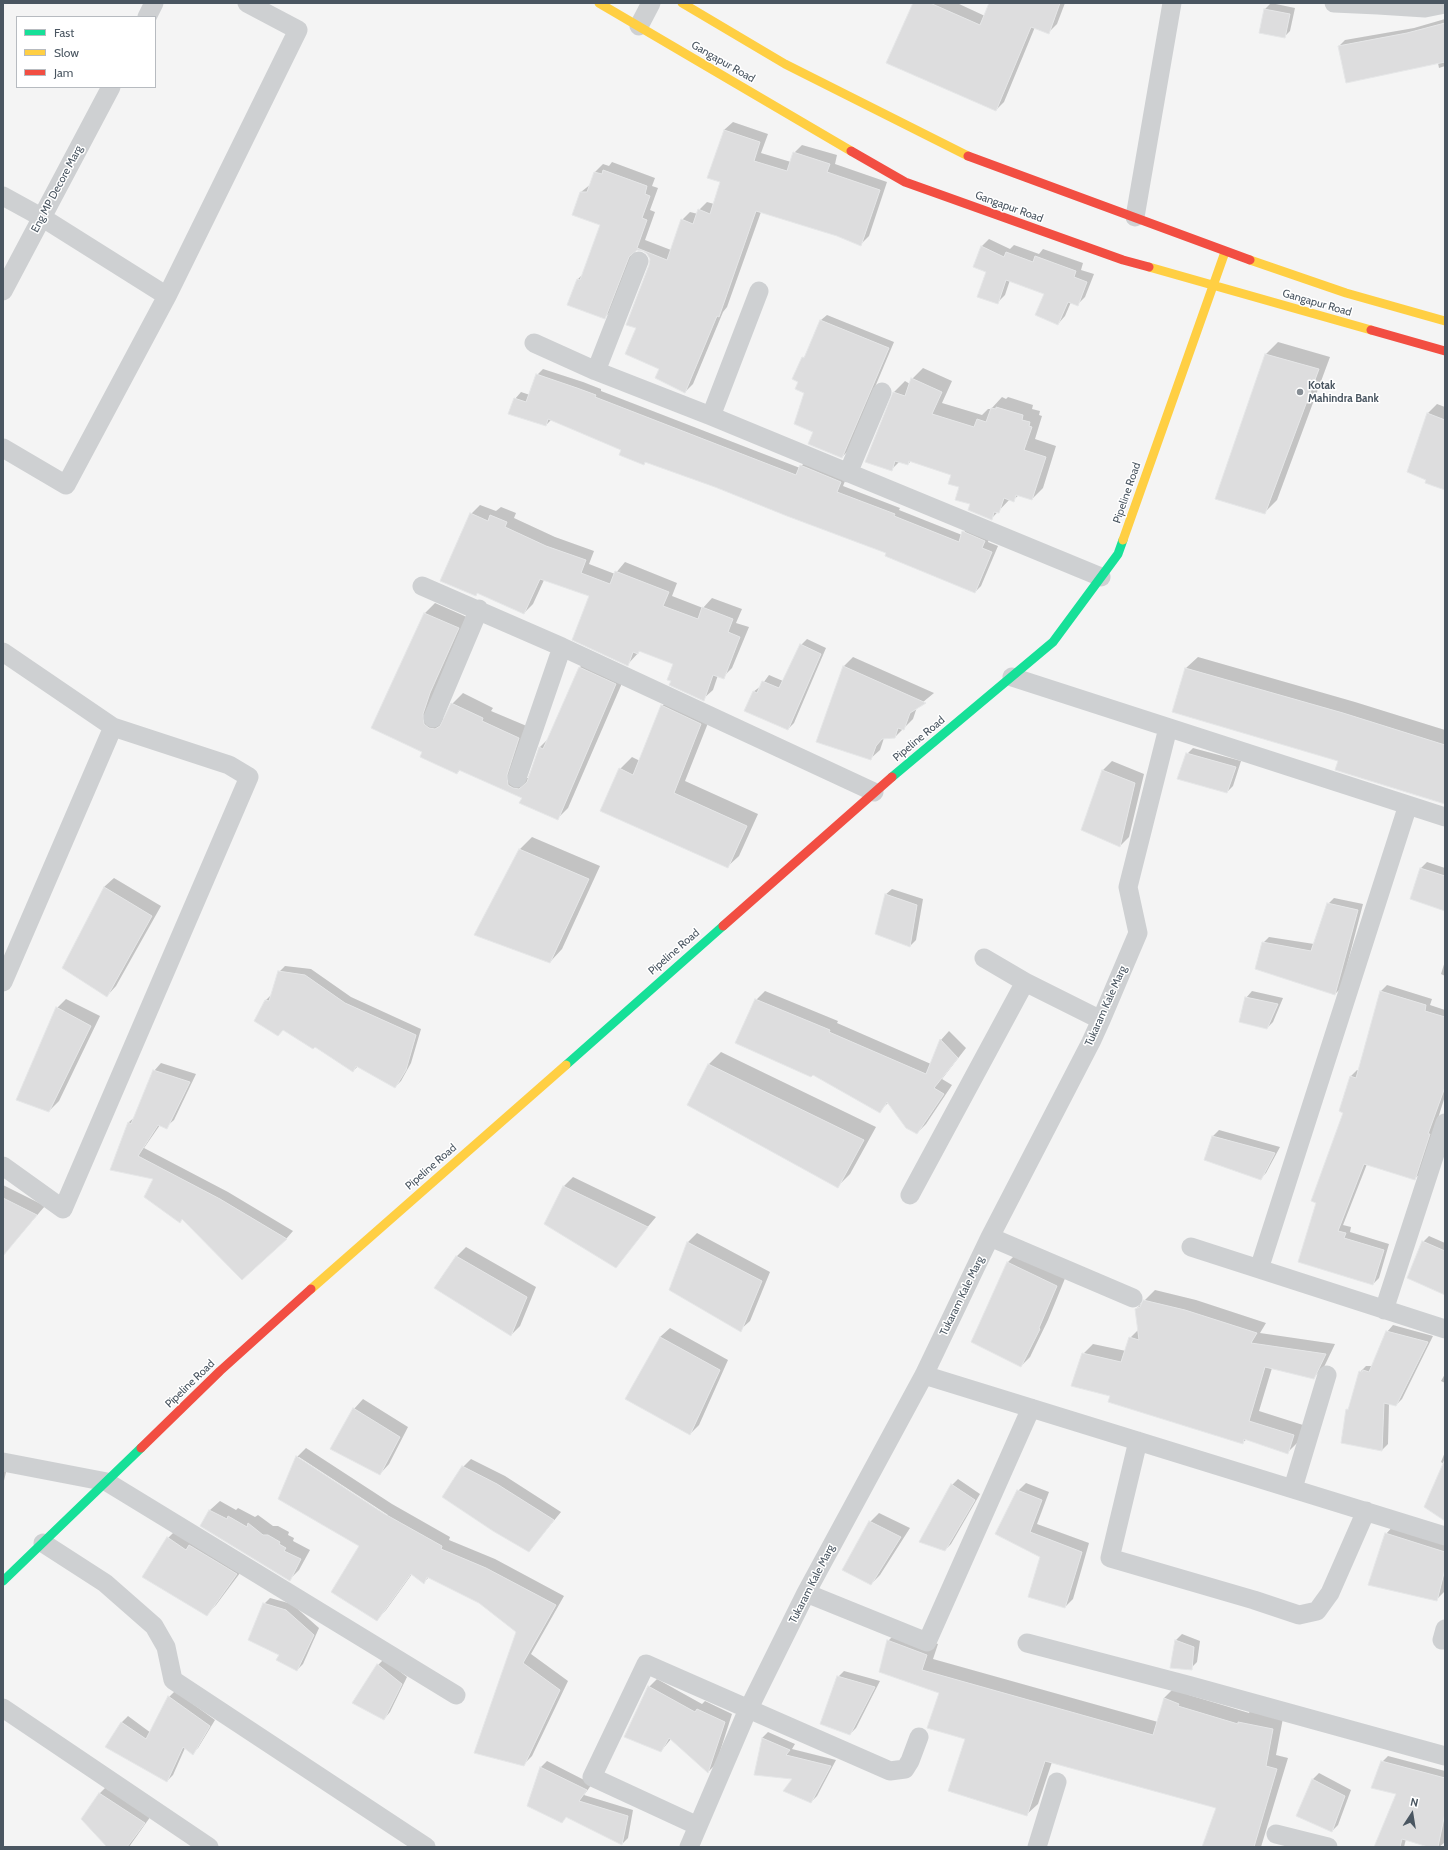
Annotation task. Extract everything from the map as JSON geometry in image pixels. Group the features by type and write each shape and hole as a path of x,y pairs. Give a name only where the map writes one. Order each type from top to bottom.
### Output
{"street":[{"path":"148,16 154,3"},
{"path":"3,448 66,485 167,296 298,30 247,3"},
{"name":"Gangapur Road","path":"599,3 905,182 1123,260 1445,351"},
{"path":"639,26 651,3"},
{"name":"Gangapur Road","path":"682,3 785,64 971,157 1135,217 1225,252 1346,293 1445,321"},
{"path":"1135,217 1172,3"},
{"path":"1334,3 1378,4 1425,8 1445,4"},
{"name":"Eng MP Decore Marg","path":"3,291 110,88"},
{"path":"3,196 43,218 167,296"},
{"name":"Pipeline Road","path":"3,1581 220,1371 262,1333 874,792 1053,642 1118,554 1225,252"},
{"path":"596,371 639,261"},
{"path":"710,416 759,291"},
{"path":"534,343 596,371 710,416 1102,577"},
{"path":"848,473 882,392"},
{"path":"422,586 562,647 874,792"},
{"path":"432,718 479,610"},
{"path":"517,778 562,647"},
{"path":"3,652 113,727 229,765 249,777 63,1209 3,1166"},
{"path":"1012,677 1445,818"},
{"path":"3,982 113,727"},
{"name":"Tukaram Kale Marg","path":"689,1847 749,1709 806,1593 924,1374 990,1237 1091,1042 1138,933 1128,887 1168,728"},
{"path":"1259,1269 1408,806"},
{"path":"984,958 1025,982 1100,1020"},
{"path":"910,1195 1025,982"},
{"path":"1384,1310 1445,1123"},
{"path":"990,1237 1133,1298"},
{"path":"1191,1247 1445,1329"},
{"path":"924,1374 1445,1536"},
{"path":"1293,1488 1327,1375"},
{"path":"806,1593 927,1642 1031,1408"},
{"path":"1138,1441 1110,1558 1299,1615 1317,1611 1330,1593 1366,1511"},
{"path":"3,1462 107,1482 456,1695"},
{"path":"43,1543 104,1582 154,1626 166,1647 173,1680 426,1847"},
{"path":"1445,1629 1442,1640 1445,1640"},
{"path":"1027,1643 1191,1686 1445,1756"},
{"path":"698,1826 592,1777 646,1664 890,1771 905,1769 910,1762 919,1737"},
{"path":"3,1708 209,1847"},
{"path":"1037,1847 1057,1782"},
{"path":"1276,1834 1328,1847"}],"building":[{"path":"913,3 930,3 980,25 989,3 1060,3 1049,34 1031,27 996,111 886,63"},
{"path":"1264,9 1290,14 1285,38 1259,33"},
{"path":"1445,23 1445,62 1346,83 1338,46 1407,33"},
{"path":"724,130 760,142 754,161 787,171 793,152 830,164 827,172 880,190 861,246 837,236 756,211 719,317 717,316 685,393 655,378 659,369 625,354 636,328 626,325 649,265 650,259 643,251 637,250 629,257 605,319 567,305 577,279 580,280 600,225 572,215 580,192 587,192 594,172 602,174 603,170 647,186 645,194 650,196 642,218 647,220 637,248 667,260 681,219 693,224 698,209 710,214 720,182 707,178"},
{"path":"981,246 1004,257 1006,252 1033,262 1035,256 1076,271 1074,277 1087,282 1078,306 1068,302 1058,325 1035,315 1044,294 1006,280 998,304 977,297 986,272 973,267"},
{"path":"820,320 889,348 842,458 808,444 813,432 794,424 804,393 795,389 798,382 792,379 802,357 804,358"},
{"path":"1265,354 1319,369 1265,514 1215,499"},
{"path":"536,374 596,395 595,397 796,475 800,465 841,482 837,492 895,514 894,516 959,542 962,531 985,541 982,548 992,552 975,593 885,556 886,553 715,487 645,462 644,465 619,455 621,450 548,419 546,426 508,414 514,398 526,402"},
{"path":"911,378 942,392 932,414 974,427 977,419 986,422 991,408 996,409 996,407 1023,415 1022,420 1030,422 1029,426 1032,427 1024,450 1046,457 1032,500 1016,495 1014,502 1004,498 999,513 994,512 992,520 968,510 970,504 955,500 959,487 948,484 951,475 909,461 908,465 895,461 892,471 865,462 893,392 905,396"},
{"path":"1427,413 1445,420 1445,490 1425,483 1426,480 1407,472"},
{"path":"470,513 488,521 490,515 507,522 505,527 546,546 586,560 581,573 610,584 615,571 669,592 663,606 698,619 702,607 733,619 728,632 740,637 724,679 713,675 704,701 669,685 671,681 667,680 673,664 639,651 638,654 633,652 628,666 572,640 589,596 540,579 524,614 477,593 476,596 440,581"},
{"path":"424,613 459,628 430,693 423,714 424,724 429,728 435,729 440,726 451,703 483,718 482,721 519,738 507,775 508,785 513,788 519,789 527,782 539,747 543,749 579,667 616,684 558,820 519,803 522,798 459,770 457,774 420,757 422,752 371,728"},
{"path":"800,644 821,654 788,730 744,711 753,691 757,693 762,681 779,688"},
{"path":"843,666 926,703 910,713 904,730 898,728 895,738 882,739 876,746 871,760 816,742"},
{"path":"1185,668 1343,713 1445,745 1445,804 1335,770 1338,761 1172,712"},
{"path":"661,705 701,724 674,793 747,826 728,868 600,811 619,768 633,775"},
{"path":"1186,753 1236,767 1227,793 1177,779"},
{"path":"1102,770 1135,783 1120,847 1081,830"},
{"path":"519,849 589,879 550,963 474,935"},
{"path":"1420,868 1445,876 1445,911 1410,899"},
{"path":"104,887 152,916 107,997 62,968"},
{"path":"885,894 917,905 910,947 875,934"},
{"path":"1327,903 1358,910 1335,995 1255,969 1262,942 1311,951"},
{"path":"278,971 305,975 345,1003 416,1035 406,1070 395,1088 356,1066 353,1072 315,1047 313,1049 283,1030 278,1036 254,1021 265,1000 269,1001"},
{"path":"1380,991 1426,1005 1425,1011 1445,1017 1445,1087 1428,1134 1430,1134 1415,1180 1364,1164 1338,1231 1346,1233 1344,1238 1384,1250 1373,1285 1298,1262 1316,1203 1311,1201 1343,1113 1339,1111 1350,1076 1356,1078"},
{"path":"1245,997 1278,1004 1267,1029 1239,1022"},
{"path":"755,999 830,1030 829,1032 926,1074 940,1039 958,1058 934,1088 944,1094 917,1134 906,1128 887,1102 880,1113 813,1075 811,1077 735,1043"},
{"path":"56,1007 91,1026 49,1112 16,1100"},
{"path":"708,1064 864,1140 838,1188 687,1105"},
{"path":"153,1070 190,1082 167,1129 158,1125 138,1156 220,1199 287,1239 242,1280 182,1219 180,1223 144,1197 153,1179 110,1170 128,1122 131,1124"},
{"path":"1212,1136 1275,1153 1261,1180 1204,1160"},
{"path":"563,1186 648,1227 616,1268 544,1224"},
{"path":"3,1198 37,1215 3,1256"},
{"path":"1422,1241 1445,1251 1445,1295 1407,1278"},
{"path":"687,1242 762,1281 741,1332 669,1290"},
{"path":"456,1256 527,1297 511,1336 434,1288"},
{"path":"1007,1262 1057,1286 1039,1328 1040,1329 1021,1367 971,1342"},
{"path":"1143,1300 1185,1310 1257,1333 1251,1343 1326,1354 1314,1379 1265,1367 1249,1421 1294,1435 1288,1454 1244,1439 1243,1444 1108,1402 1110,1396 1071,1386 1082,1353 1121,1362 1129,1337 1139,1340 1135,1309 1140,1307"},
{"path":"1386,1331 1428,1342 1396,1406 1384,1403 1382,1451 1341,1443 1346,1409 1348,1410 1359,1371 1362,1372 1363,1370 1369,1372"},
{"path":"660,1337 720,1370 690,1435 625,1399"},
{"path":"353,1408 400,1437 380,1475 330,1449"},
{"path":"296,1456 383,1513 442,1546 441,1549 486,1568 556,1605 523,1663 560,1690 524,1766 474,1753 516,1632 479,1603 427,1577 424,1584 411,1574 377,1621 331,1592 359,1546 278,1499"},
{"path":"1445,1459 1445,1521 1424,1507"},
{"path":"462,1466 497,1484 554,1520 529,1552 493,1531 442,1497"},
{"path":"951,1484 975,1500 945,1551 919,1542"},
{"path":"1017,1490 1042,1500 1030,1532 1082,1552 1065,1608 1028,1597 1040,1557 995,1534"},
{"path":"209,1510 227,1519 228,1516 247,1527 248,1523 263,1535 268,1535 280,1542 279,1544 286,1548 284,1551 301,1559 290,1581 200,1526"},
{"path":"869,1521 901,1537 871,1585 842,1570"},
{"path":"1385,1533 1445,1552 1445,1569 1437,1601 1368,1585"},
{"path":"167,1537 186,1550 189,1545 237,1574 207,1616 142,1577"},
{"path":"263,1603 286,1610 314,1635 297,1671 276,1660 279,1655 248,1640"},
{"path":"887,1640 927,1655 922,1670 1153,1735 1164,1698 1179,1704 1178,1706 1238,1724 1238,1722 1273,1729 1266,1766 1277,1769 1254,1847 1202,1847 1216,1808 1045,1761 1027,1816 948,1791 965,1739 927,1728 939,1693 879,1672"},
{"path":"1175,1640 1194,1647 1192,1670 1170,1668"},
{"path":"377,1664 402,1684 384,1720 352,1703"},
{"path":"837,1676 875,1687 850,1735 820,1724"},
{"path":"648,1686 695,1712 697,1709 725,1722 708,1773 669,1738 661,1752 624,1737"},
{"path":"168,1696 210,1726 193,1755 183,1747 167,1782 105,1747 121,1722 146,1739"},
{"path":"762,1738 790,1750 786,1755 831,1766 811,1803 783,1791 792,1779 754,1775"},
{"path":"1381,1761 1445,1778 1445,1813 1438,1847 1428,1847 1402,1839 1400,1847 1374,1847 1396,1794 1371,1788"},
{"path":"540,1767 587,1790 579,1801 628,1816 622,1845 566,1817 562,1823 527,1806"},
{"path":"1312,1779 1345,1796 1332,1832 1296,1816"},
{"path":"99,1793 145,1823 127,1847 107,1847 81,1819"}],"traffic: fast":[{"path":"892,777 1053,642 1118,554 1123,540"},
{"path":"566,1065 723,926"},
{"path":"3,1581 141,1448"}],"traffic: slow":[{"path":"599,3 851,151"},
{"path":"682,3 785,64 968,156"},
{"path":"1123,540 1225,252"},
{"path":"1250,260 1346,293 1445,321"},
{"path":"1149,267 1371,330"},
{"path":"311,1289 566,1065"}],"traffic: jam":[{"path":"851,151 905,182 1123,260 1149,267"},
{"path":"968,156 1250,260"},
{"path":"1371,330 1445,351"},
{"path":"723,926 892,777"},
{"path":"141,1448 220,1371 311,1289"}],"place":[{"name":"Kotak Mahindra Bank","path":"1300,392"}]}
